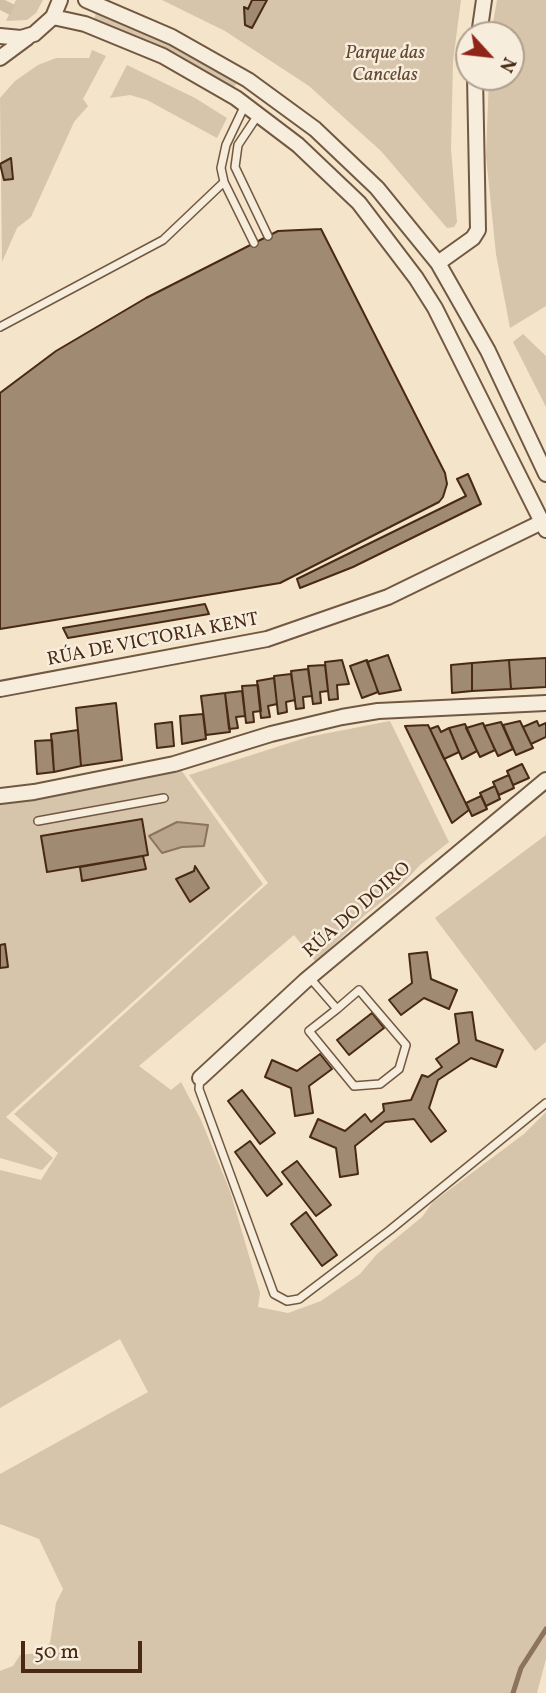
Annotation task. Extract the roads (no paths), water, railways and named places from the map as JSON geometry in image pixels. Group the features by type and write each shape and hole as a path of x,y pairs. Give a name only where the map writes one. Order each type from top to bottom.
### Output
{"street":[{"path":"0,58 8,49 34,34 53,17 60,0"},
{"path":"86,0 172,37 248,80 315,129 377,188 438,263 488,351 546,474"},
{"path":"481,21 484,0"},
{"path":"53,17 85,24 163,56 246,104 359,202 416,278 544,526"},
{"path":"0,36 21,38 34,34"},
{"path":"438,263 473,239 480,223 476,183 475,91"},
{"name":"RÚA DE VICTORIA KENT","path":"0,689 213,651 279,635 388,597 544,526"},
{"path":"0,796 34,792 174,764 271,734 342,716 378,711 546,703"},
{"name":"RÚA DO DOIRO","path":"200,1078 310,978 546,780"}],"lane":[{"path":"246,104 222,154 221,168 224,182 254,243"},
{"path":"259,114 239,145 235,167 268,236"},
{"path":"0,327 163,240 224,182"},
{"path":"38,821 163,798"},
{"path":"310,978 337,1009"},
{"path":"359,990 406,1045 399,1069 380,1084 354,1086 309,1031 337,1009 359,990"},
{"path":"200,1078 199,1089 274,1294 287,1301 299,1299 390,1230 546,1103"}],"waterway":[{"path":"513,1693 521,1668 546,1629"}],"tunnel":[{"path":"0,10 5,0"}],"park label":[{"name":"Parque das Cancelas","path":"385,66"}]}
